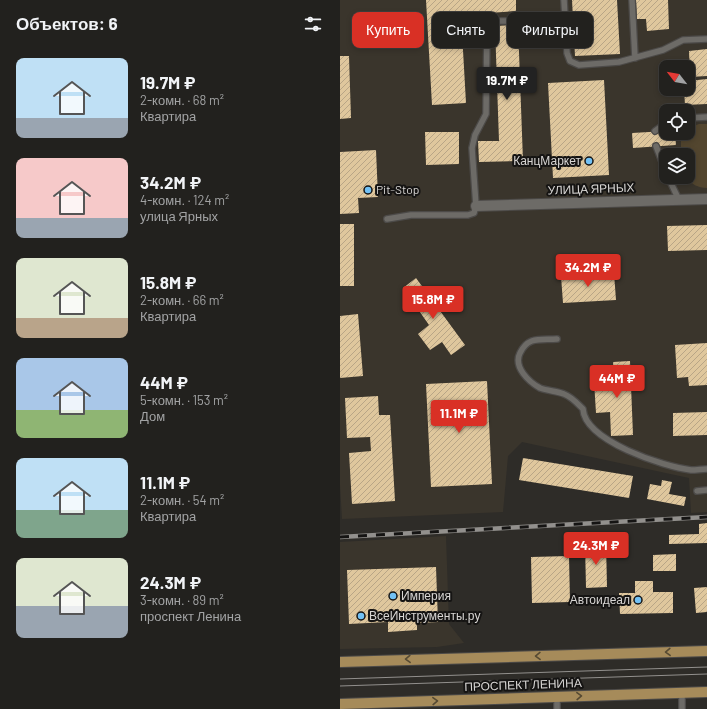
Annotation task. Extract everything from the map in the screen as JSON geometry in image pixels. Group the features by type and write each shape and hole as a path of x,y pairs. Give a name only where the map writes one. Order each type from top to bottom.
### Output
{"main road":[{"path":"340,662 707,650"},
{"name":"ПРОСПЕКТ ЛЕНИНА","path":"340,704 415,705 557,697 707,692"}],"street":[{"name":"УЛИЦА ЯРНЫХ","path":"476,206 707,199"}],"lane":[{"path":"564,0 565,12"},
{"path":"632,0 635,58"},
{"path":"387,219 412,215 468,215 474,213 476,206 472,148 475,135 486,114 487,27 492,22 507,21"},
{"path":"566,48 566,53 570,61 579,65 619,62 664,50 683,40 707,39"},
{"path":"695,118 707,117"},
{"path":"655,132 659,129"},
{"path":"656,146 659,154"},
{"path":"671,184 679,200"},
{"path":"557,339 533,340 526,344 518,356 519,366 528,379 540,387 564,394 575,400 583,409 584,416 595,431 625,449 663,463 691,470 707,469"},
{"path":"697,491 707,490"},
{"path":"682,693 682,709"},
{"path":"557,697 557,709"}],"shaded area":[{"path":"340,0 707,0 707,512 691,513 689,478 522,442 508,456 503,512 342,519 340,485"},
{"path":"707,124 707,188 693,184 695,184 695,148 681,148 681,140 695,140 695,125"},
{"path":"446,536 449,624 464,643 437,647 340,649 340,542"}],"building":[{"path":"426,0 516,0 516,11 432,12 432,48 463,48 466,103 432,105"},
{"path":"572,0 617,0 620,54 575,56 575,48 593,48 593,12 573,12"},
{"path":"636,0 668,0 669,29 647,31 646,19 637,19"},
{"path":"507,25 507,48 519,48 523,161 479,162 478,141 499,141 496,48 499,48 499,26"},
{"path":"707,49 707,76 695,77 695,60 689,60 689,51"},
{"path":"340,56 349,56 351,118 340,119"},
{"path":"707,79 707,104 685,104 684,96 695,96 695,80"},
{"path":"604,80 609,175 553,178 548,83"},
{"path":"659,131 659,140 676,140 676,145 633,148 632,133"},
{"path":"425,132 459,132 459,164 426,165"},
{"path":"376,150 378,197 358,198 359,213 340,214 340,152"},
{"path":"340,224 354,224 354,286 340,286"},
{"path":"707,225 707,250 668,251 667,226"},
{"path":"614,273 616,300 563,303 561,276"},
{"path":"416,278 465,345 451,355 442,342 430,350 418,334 429,325 403,288"},
{"path":"358,314 363,376 340,378 340,316"},
{"path":"707,343 707,385 689,386 688,377 677,378 675,345"},
{"path":"630,361 633,435 611,436 610,412 596,413 594,381 609,380 614,377 613,362"},
{"path":"487,381 492,484 431,487 426,384"},
{"path":"378,396 379,415 390,415 395,501 352,504 349,453 371,451 370,437 347,438 345,398"},
{"path":"707,412 707,435 673,436 673,413"},
{"path":"523,458 633,476 629,498 519,480"},
{"path":"662,480 672,482 669,494 686,497 684,506 647,499 650,484 661,486"},
{"path":"707,523 707,543 669,544 669,535 699,534 699,524"},
{"path":"606,543 607,587 586,588 585,544"},
{"path":"676,554 676,571 653,571 653,555"},
{"path":"569,556 570,602 532,603 531,557"},
{"name":"Империя","path":"436,567 438,622 417,623 417,630 388,632 388,622 349,624 347,570"},
{"path":"635,581 653,581 653,592 673,592 673,613 620,614 619,593 635,593"},
{"path":"707,587 707,612 696,613 694,588"}],"tram line":[{"path":"340,679 707,667"},
{"path":"340,686 707,674"}],"railway":[{"path":"340,537 707,517"}],"place":[{"name":"КанцМаркет","path":"589,161"},
{"name":"Pit-Stop","path":"368,190"},
{"name":"Империя","path":"393,596"},
{"name":"Автоидеал","path":"638,600"},
{"name":"ВсеИнструменты.ру","path":"361,616"}]}
